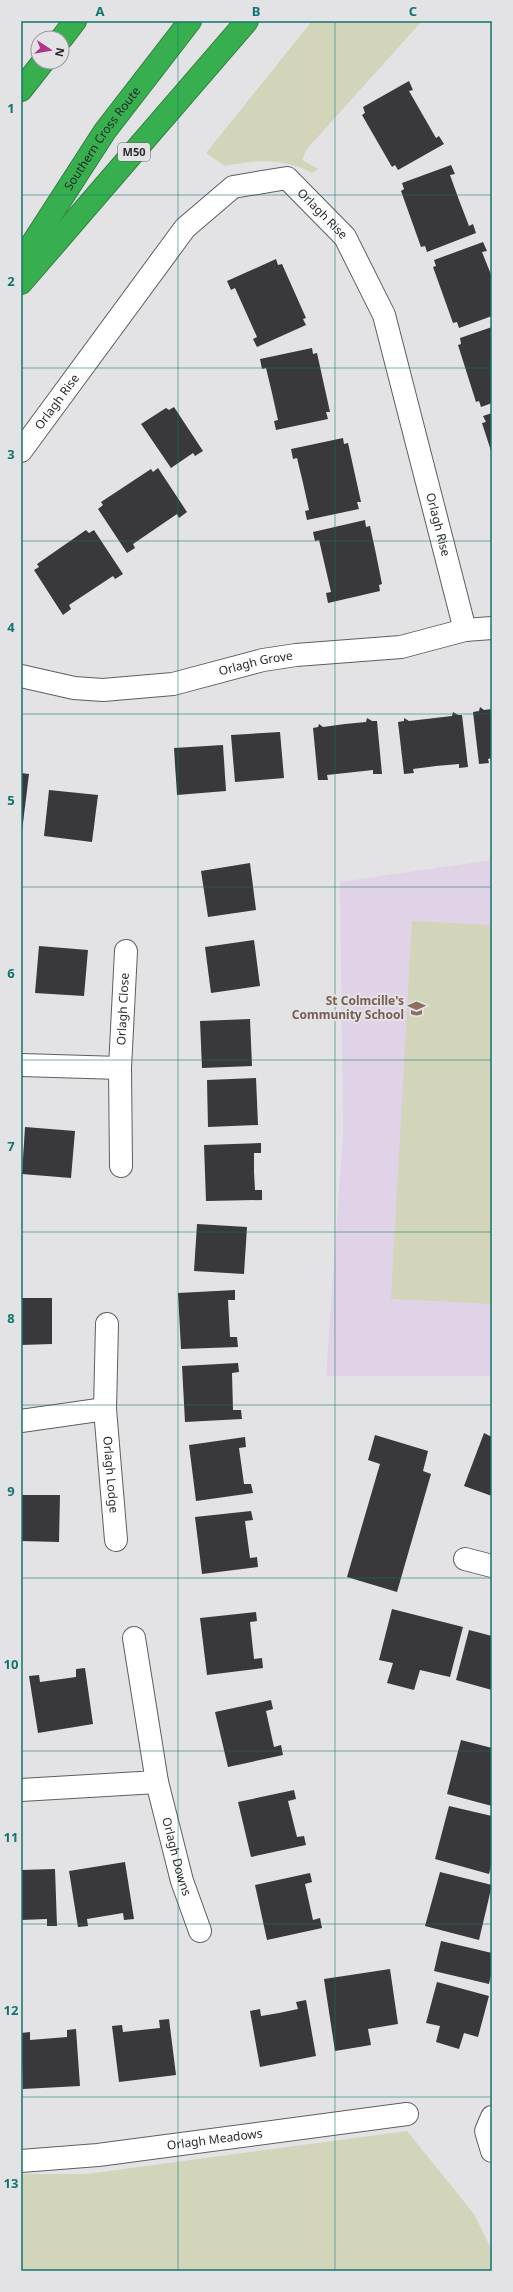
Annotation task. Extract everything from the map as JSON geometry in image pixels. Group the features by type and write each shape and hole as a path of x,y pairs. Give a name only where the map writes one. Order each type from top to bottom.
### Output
{"highway":[{"path":"50,30 56,21"},
{"path":"68,30 75,21"},
{"name":"Southern Cross Route","path":"21,261 105,131 190,21"},
{"name":"M50","path":"21,284 247,21"},
{"path":"21,77 30,63"},
{"path":"21,90 37,70"}],"street":[{"name":"Orlagh Rise","path":"21,451 185,228 233,187 287,178 345,237 384,315 465,630"},
{"name":"Orlagh Grove","path":"21,676 74,688 102,690 173,684 263,660 296,655 401,647 465,630 492,628"},
{"name":"Orlagh Close","path":"121,1166 120,1068 126,951"},
{"path":"21,1065 120,1068"},
{"name":"Orlagh Lodge","path":"108,1324 105,1409 116,1540"},
{"path":"21,1421 105,1409"},
{"path":"465,1559 492,1566"},
{"name":"Orlagh Downs","path":"134,1638 157,1782 182,1880 200,1930"},
{"path":"21,1790 157,1782"},
{"name":"Orlagh Meadows","path":"21,2160 98,2155 407,2114"},
{"path":"492,2117 486,2131 492,2151"}],"shaded area":[{"name":"St Colmcille's Community School","path":"492,860 492,1376 326,1376 343,1134 340,882"}],"green space":[{"path":"312,21 422,21 306,150 302,160 318,169 312,173 291,164 269,161 248,162 225,166 206,153"},
{"path":"412,921 492,925 492,1304 391,1299"},
{"path":"407,2131 474,2214 492,2251 492,2271 21,2271 21,2174 87,2174"}],"building":[{"path":"409,81 413,90 409,91 436,138 439,136 444,144 398,170 395,165 392,167 362,115 365,113 363,107"},
{"path":"451,165 455,174 450,175 459,200 469,226 473,224 476,233 427,252 425,246 421,247 401,191 404,189 402,183"},
{"path":"483,242 487,251 482,252 492,277 492,316 459,328 457,322 453,323 433,267 436,266 434,260"},
{"path":"276,259 278,265 282,264 306,318 303,319 306,325 257,347 253,339 257,337 235,288 231,290 227,281"},
{"path":"492,327 492,403 481,407 479,401 476,402 458,345 461,344 460,338"},
{"path":"312,348 313,354 317,353 330,412 326,412 328,419 276,430 274,421 278,420 272,393 266,368 262,369 260,359"},
{"path":"174,407 203,451 195,456 193,453 171,468 141,424 166,408 169,410"},
{"path":"492,413 492,454 482,423 486,422 483,416"},
{"path":"343,438 344,444 348,443 361,502 357,502 359,509 307,520 305,511 309,510 303,483 297,458 293,459 291,449"},
{"path":"158,468 187,512 179,518 177,514 133,544 135,548 127,553 98,509 103,505 101,502 151,469 153,472"},
{"path":"365,520 366,527 370,526 376,554 382,584 379,585 380,591 328,603 326,593 331,592 319,540 315,541 313,532"},
{"path":"86,530 89,533 94,530 123,574 115,579 113,576 69,605 71,609 63,615 34,570 39,567 37,564"},
{"path":"480,707 484,710 492,709 492,758 488,759 489,763 479,764 473,712 479,711"},
{"path":"453,712 458,715 462,715 468,767 459,768 459,764 436,766 413,769 414,773 404,774 398,722 404,721 404,718 409,721 452,716"},
{"path":"367,718 372,721 377,721 382,774 373,774 373,770 327,775 328,780 318,780 313,728 318,727 319,724 323,727 366,722"},
{"path":"280,732 284,778 235,782 231,735"},
{"path":"223,745 226,791 177,795 174,748"},
{"path":"21,773 29,774 22,831 21,831"},
{"path":"49,790 98,795 92,842 44,836"},
{"path":"250,863 256,910 208,917 201,871"},
{"path":"254,940 260,986 211,993 205,947"},
{"path":"39,946 88,950 84,996 35,993"},
{"path":"250,1019 252,1066 202,1068 200,1021"},
{"path":"256,1078 258,1125 208,1127 207,1080"},
{"path":"25,1127 75,1131 71,1178 22,1174"},
{"path":"261,1143 261,1153 254,1153 254,1172 255,1190 262,1190 262,1200 206,1201 204,1145"},
{"path":"197,1224 247,1227 244,1274 194,1271"},
{"path":"235,1290 235,1300 228,1300 230,1337 237,1337 238,1347 181,1349 178,1293"},
{"path":"21,1298 52,1298 52,1344 21,1345"},
{"path":"238,1363 239,1372 232,1373 233,1410 241,1410 242,1419 185,1422 182,1366"},
{"path":"484,1433 492,1437 492,1496 464,1486"},
{"path":"375,1435 428,1451 423,1471 431,1474 397,1592 347,1577 380,1464 368,1460"},
{"path":"245,1437 246,1447 239,1448 244,1484 251,1484 253,1493 196,1501 189,1445"},
{"path":"21,1495 60,1495 59,1542 21,1541"},
{"path":"251,1511 253,1520 245,1521 250,1558 257,1557 258,1567 202,1574 195,1517"},
{"path":"392,1609 463,1627 450,1677 420,1670 414,1690 387,1683 393,1663 379,1660"},
{"path":"256,1612 257,1621 250,1622 254,1659 262,1658 263,1668 207,1675 200,1618"},
{"path":"469,1630 492,1636 492,1690 456,1680"},
{"path":"85,1668 93,1724 38,1733 29,1676 39,1675 40,1682 76,1677 76,1669"},
{"path":"271,1700 273,1709 266,1711 274,1747 281,1745 283,1755 228,1767 215,1712"},
{"path":"461,1740 492,1748 492,1806 447,1794"},
{"path":"294,1790 296,1799 288,1801 297,1837 304,1836 306,1845 251,1857 238,1802"},
{"path":"449,1806 492,1816 492,1862 489,1874 435,1859"},
{"path":"125,1862 134,1919 124,1920 123,1913 87,1919 88,1926 78,1927 69,1871"},
{"path":"55,1869 57,1926 47,1926 47,1919 21,1920 21,1870"},
{"path":"440,1872 492,1885 479,1940 425,1926"},
{"path":"310,1873 312,1882 305,1884 313,1920 320,1918 322,1928 267,1940 255,1885"},
{"path":"441,1941 492,1953 492,1969 489,1984 434,1971"},
{"path":"390,1969 398,2024 368,2029 371,2045 335,2051 324,1979"},
{"path":"437,1982 489,1996 478,2037 464,2033 459,2049 436,2042 440,2026 426,2023"},
{"path":"306,2000 316,2056 260,2067 250,2011 260,2009 261,2016 279,2013 298,2009 296,2002"},
{"path":"169,2019 176,2075 119,2082 112,2026 122,2025 123,2032 160,2028 159,2020"},
{"path":"76,2029 80,2086 23,2089 21,2033 30,2032 30,2040 67,2037 67,2030"}],"place":[{"name":"St Colmcille's Community School","path":"417,1008"}]}
